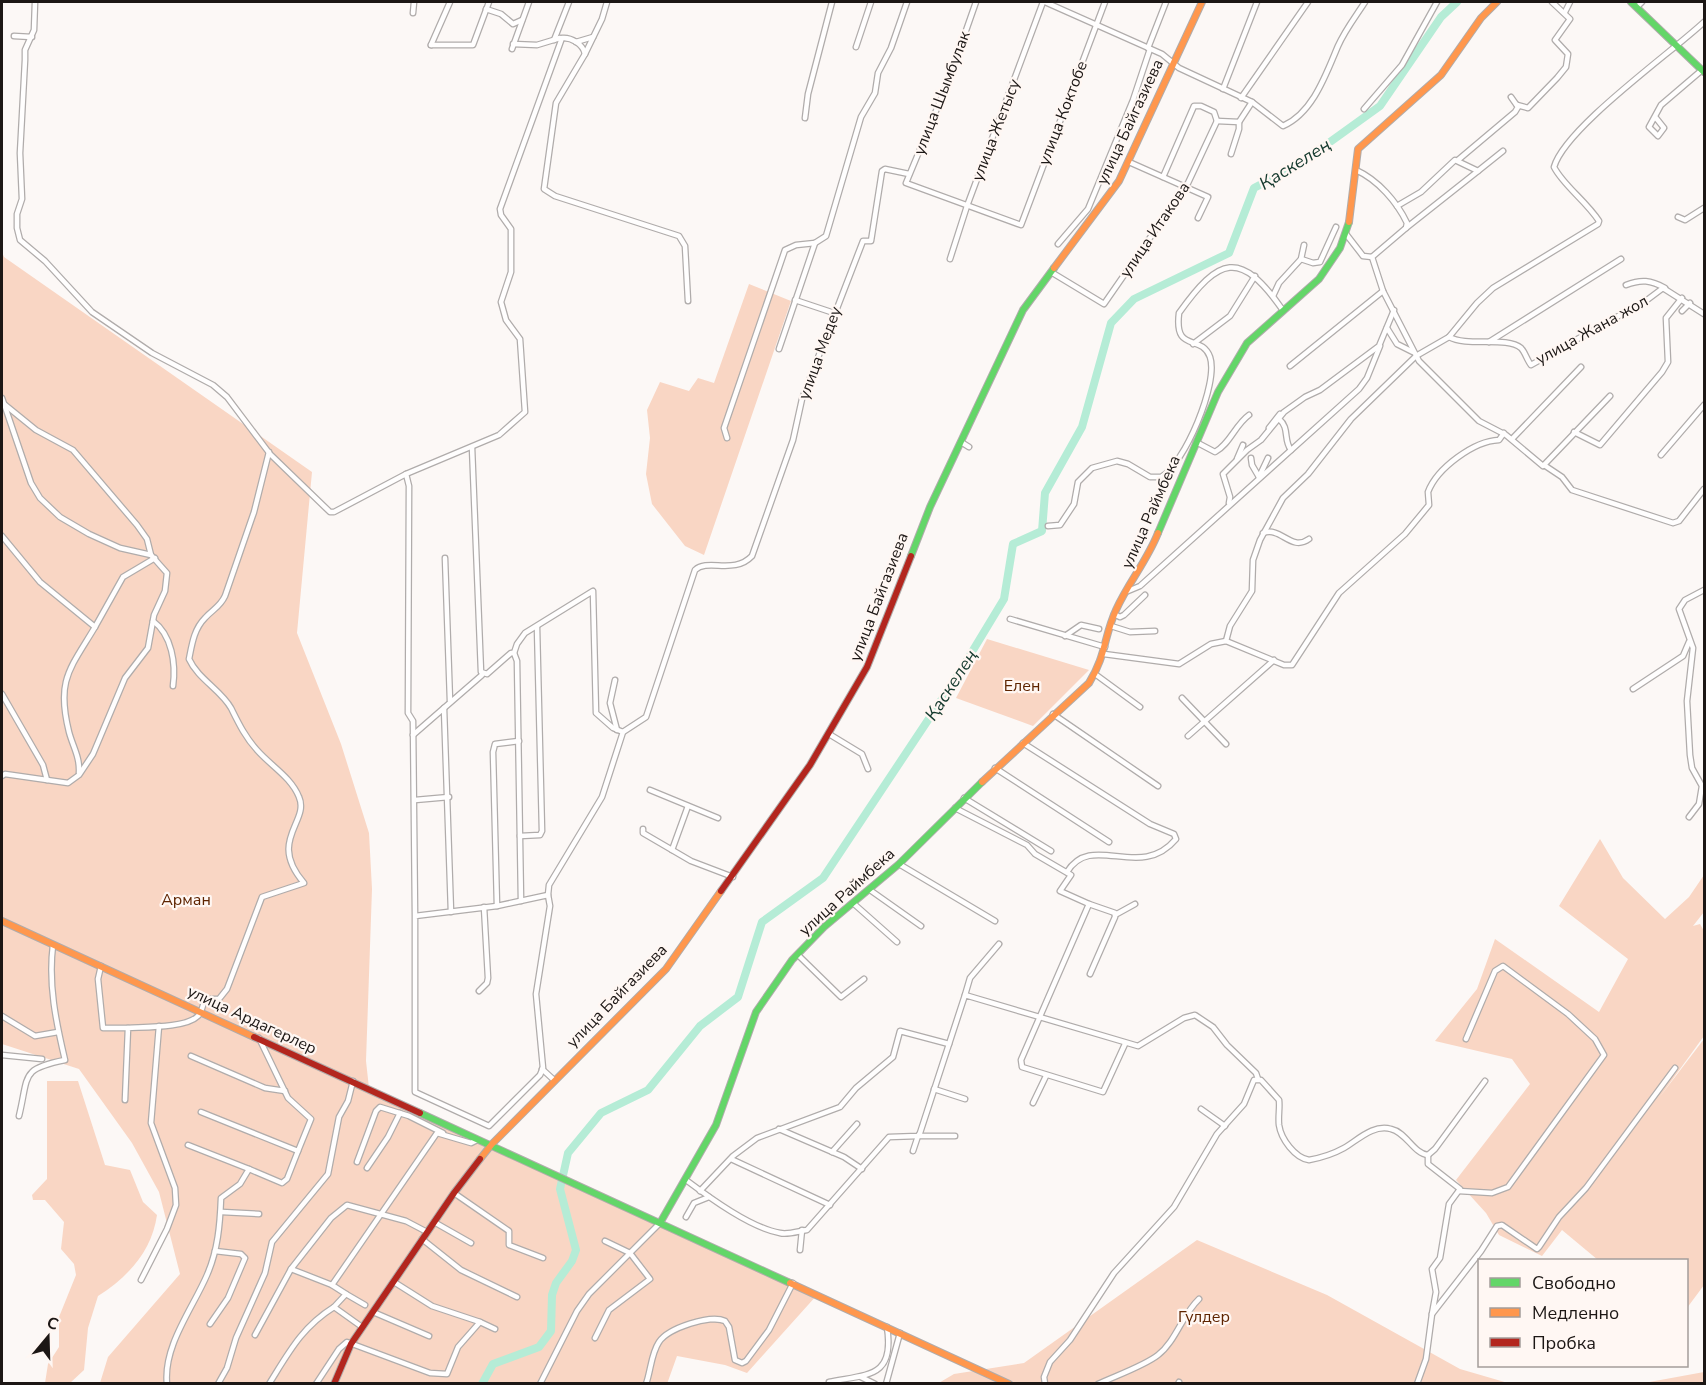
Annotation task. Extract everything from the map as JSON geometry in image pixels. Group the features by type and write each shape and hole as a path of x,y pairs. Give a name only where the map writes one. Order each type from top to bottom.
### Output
{"main road":[{"name":"улица Байгазиева","path":"334,1383 351,1344 454,1193 492,1144 666,969 810,765 867,667 908,557 961,442 971,428 1023,310 1106,204 1129,162 1202,2"},
{"name":"улица Раймбека","path":"660,1223 716,1125 756,1012 770,988 798,955 853,903 899,864 995,768 1089,683 1104,650 1114,614 1147,560 1218,392 1247,343 1325,272 1346,234 1354,195 1358,148 1442,75 1461,52 1483,12 1497,2"},
{"path":"1631,2 1703,71"},
{"name":"улица Ардагерлер","path":"3,923 492,1144 1009,1383"}],"street":[{"path":"35,2 35,24 32,37 25,50 20,179 22,199 17,214 16,228 20,240 45,261 93,312 152,353 208,382 227,397 269,452 330,512 405,474 472,447 506,430 523,416 526,408 520,339 502,310 501,296 511,272 511,229 500,212 561,38"},
{"path":"413,13 414,2"},
{"path":"450,2 431,45 473,45 489,2"},
{"path":"529,2 512,46 537,45 561,38 576,42 584,48 585,54"},
{"path":"554,40 569,2"},
{"path":"607,2 585,54 556,103 544,189 555,196 679,236 685,246 688,301"},
{"path":"805,118 808,94 832,2"},
{"path":"856,47 871,2"},
{"path":"727,438 724,428 785,250 815,243 825,238 861,117 875,93 878,74 891,48 907,2"},
{"name":"улица Шымбулак","path":"967,206 906,183 948,82 976,2"},
{"path":"1044,2 1149,49 1252,102 1280,124 1288,123 1316,93 1347,30 1365,2"},
{"name":"улица Жетысу","path":"950,259 967,206 1044,2"},
{"name":"улица Коктобе","path":"967,206 1021,225 1105,2"},
{"path":"1058,244 1088,209 1133,100 1166,2"},
{"path":"1223,89 1257,2"},
{"path":"1241,98 1308,2"},
{"path":"1364,109 1402,65 1437,2"},
{"path":"1511,97 1517,105 1527,108 1566,67 1568,54 1555,40 1570,22 1565,12 1552,2"},
{"path":"1565,12 1570,2"},
{"path":"1636,7 1642,2"},
{"path":"486,9 501,14 513,24 522,20"},
{"path":"1226,641 1230,626 1252,591 1253,560 1263,533 1283,498 1308,474 1340,432 1415,354 1449,337 1477,303 1493,288 1598,224 1599,221 1587,204 1558,174 1554,167 1556,161 1594,115 1704,22"},
{"path":"14,36 32,37"},
{"path":"576,42 593,37"},
{"path":"1656,118 1661,105 1703,71"},
{"path":"1232,154 1239,122 1252,102"},
{"path":"1397,206 1420,192 1434,177 1515,112 1517,105"},
{"path":"1163,177 1194,106 1202,106 1214,112 1216,121 1239,122"},
{"name":"улица Итакова","path":"1051,272 1104,304 1186,186 1216,121"},
{"path":"1346,234 1363,256 1372,257 1503,151"},
{"path":"1458,160 1478,171"},
{"path":"1129,162 1208,197 1198,218"},
{"name":"улица Медеу","path":"620,731 646,717 696,567 741,564 749,559 756,546 793,440 802,399 834,313 863,242 871,241 885,169 909,174"},
{"path":"1356,170 1368,176 1397,206 1407,223 1406,228"},
{"path":"1678,217 1684,220 1704,208"},
{"path":"1301,259 1313,263 1320,262 1336,228"},
{"path":"779,349 815,243"},
{"path":"1273,296 1279,284 1301,259 1304,245"},
{"path":"1372,257 1383,291 1415,354"},
{"path":"1488,343 1622,259"},
{"path":"1048,526 1060,525 1074,504 1078,482 1092,468 1117,461 1128,464 1150,477 1161,477 1170,471 1195,425 1209,391 1210,359 1204,349 1179,335 1179,314 1208,279 1224,267 1245,271 1255,276 1282,309"},
{"path":"1193,344 1230,316 1255,276"},
{"path":"1626,285 1638,280 1665,288"},
{"name":"улица Жана жол","path":"1449,337 1520,347 1531,365 1665,288 1704,314"},
{"path":"1290,366 1383,291"},
{"path":"1575,432 1600,444 1662,372 1668,362 1666,318 1683,298"},
{"path":"795,300 834,313"},
{"path":"1682,311 1690,303"},
{"path":"1128,591 1140,586 1229,503 1359,389 1367,378 1394,310"},
{"path":"1387,328 1398,344 1415,354 1479,421 1504,433 1562,477 1572,490 1673,523 1679,520 1704,489"},
{"path":"1267,434 1274,420 1284,412 1332,382 1380,346"},
{"path":"1512,439 1581,367"},
{"path":"1544,465 1610,396"},
{"path":"2,398 31,483 40,498 60,516 89,534 120,548 153,556"},
{"path":"2,776 5,774 68,783 79,775 98,744 125,678 145,654 167,580 164,568 153,556 147,539 137,525 73,450 36,430 4,404"},
{"path":"1661,455 1704,405"},
{"path":"1229,503 1229,490 1222,477 1236,461 1267,434 1284,412"},
{"path":"1196,442 1215,452 1249,414"},
{"path":"1280,419 1286,428 1286,441 1291,450"},
{"path":"1010,619 1104,650 1179,664 1211,644 1226,641 1292,666 1339,593 1405,534 1423,514 1429,505 1430,486 1439,475 1477,444 1501,439 1504,433"},
{"path":"961,442 969,447"},
{"path":"1236,461 1243,445"},
{"path":"472,447 482,675"},
{"path":"173,686 182,658 197,630 207,616 218,609 225,596 254,512 269,452"},
{"path":"1251,458 1259,477"},
{"path":"1259,477 1268,458"},
{"path":"405,474 409,496 408,713 414,721 415,1092 489,1126 540,1075 542,1069 536,994 547,934 549,885 602,797 620,731 610,703 615,680"},
{"path":"1263,533 1273,531 1296,543 1309,539"},
{"path":"2,536 40,582 95,627"},
{"path":"79,775 78,754 66,716 64,684 71,664 123,577 153,556"},
{"path":"445,558 450,701"},
{"path":"1689,817 1699,804 1702,786 1692,768 1690,755 1687,701 1693,648 1679,609 1685,600 1704,590"},
{"path":"521,901 517,661 514,653 520,638 593,591 596,713 620,731"},
{"path":"1114,614 1120,617 1124,615 1145,595"},
{"path":"101,966 98,979 103,1028 159,1026 190,1021 201,1012 205,999 219,999 227,989 262,897 304,883 290,864 288,854 292,829 301,802 291,782 258,752 242,732 231,709 182,658 153,621"},
{"path":"1065,636 1081,625 1099,629"},
{"path":"1111,626 1130,632 1155,631"},
{"path":"520,836 540,835 542,831 537,627"},
{"path":"1633,689 1683,656 1689,640"},
{"path":"414,735 450,701 482,675 487,674 505,657 514,653"},
{"path":"1188,736 1274,660"},
{"path":"1095,674 1140,707"},
{"path":"2,694 43,765 47,780"},
{"path":"1182,698 1226,744"},
{"path":"444,708 449,797 451,912"},
{"path":"1053,714 1158,786"},
{"path":"829,734 862,754 868,768"},
{"path":"497,906 493,752 495,744 499,742 519,741"},
{"path":"1023,743 1150,824 1174,834 1176,839 1169,847 1150,858 1091,855 1076,861 1067,872"},
{"path":"995,768 1109,842"},
{"path":"650,790 718,818"},
{"path":"415,800 449,797"},
{"path":"964,798 1051,851"},
{"path":"672,850 688,806"},
{"path":"954,808 1017,839 1035,854 1071,875 1060,891 1115,915"},
{"path":"643,829 643,833 672,850 733,877"},
{"path":"1017,839 1030,837"},
{"path":"899,864 995,921"},
{"path":"870,890 921,926"},
{"path":"415,916 497,906 548,895"},
{"path":"853,903 897,942"},
{"path":"1089,904 1021,1060 1022,1067 1103,1092 1125,1044"},
{"path":"1090,974 1115,915 1135,904"},
{"path":"479,991 487,983 488,978 484,907"},
{"path":"913,1151 970,978 999,944"},
{"path":"20,1116 28,1076 35,1067 65,1060 58,1032 52,981 53,945"},
{"path":"798,955 841,997 864,979"},
{"path":"1459,1191 1492,1193 1508,1187 1604,1056 1595,1039 1568,1014 1503,966 1495,971 1467,1039"},
{"path":"965,995 1138,1046 1184,1018 1195,1015 1213,1028 1227,1046 1256,1073 1279,1100 1279,1128 1288,1145 1305,1160 1313,1160 1341,1150 1367,1133 1385,1128 1398,1132 1422,1154 1428,1155 1436,1149 1485,1080"},
{"path":"2,1016 35,1036 58,1032"},
{"path":"141,1280 167,1229 176,1205 175,1188 151,1124 159,1026"},
{"path":"125,1100 128,1028"},
{"path":"700,1191 731,1159 757,1138 840,1107 856,1088 893,1057 900,1031 949,1044"},
{"path":"188,1145 282,1183 287,1179 311,1119 291,1103 259,1038"},
{"path":"2,1055 42,1059"},
{"path":"191,1056 265,1088 285,1091"},
{"path":"1432,1314 1481,1251 1497,1226 1502,1225 1537,1249 1539,1248 1559,1216 1586,1188 1676,1068"},
{"path":"542,1069 554,1080"},
{"path":"1033,1103 1046,1076"},
{"path":"1045,1383 1044,1377 1050,1362 1070,1340 1114,1273 1174,1207 1225,1125 1244,1104 1252,1081 1258,1078"},
{"path":"218,1383 227,1368 236,1338 265,1273 272,1242 328,1174 339,1117 348,1101 353,1081"},
{"path":"934,1089 965,1099"},
{"path":"357,1162 376,1111 380,1107 471,1143 480,1139"},
{"path":"1201,1109 1225,1125"},
{"path":"201,1112 298,1151"},
{"path":"367,1168 400,1113"},
{"path":"832,1152 857,1124"},
{"path":"779,1129 832,1152 862,1169"},
{"path":"333,1285 382,1216 425,1148 436,1133 443,1133"},
{"path":"686,1180 731,1212 780,1233 802,1230 812,1226 889,1137 956,1136"},
{"path":"1428,1155 1428,1164 1459,1191"},
{"path":"731,1159 830,1205"},
{"path":"167,1383 166,1373 173,1349 195,1295 207,1277 215,1251 222,1212 221,1198 240,1185 249,1169"},
{"path":"1417,1383 1426,1359 1436,1293 1432,1269 1440,1258 1449,1204 1459,1191"},
{"path":"454,1193 509,1231 509,1245 543,1258"},
{"path":"686,1217 694,1203 709,1197"},
{"path":"339,1205 347,1205 406,1221 427,1232"},
{"path":"255,1335 291,1269 331,1218 347,1205"},
{"path":"222,1212 259,1214"},
{"path":"434,1222 471,1243"},
{"path":"540,1383 584,1301 660,1223"},
{"path":"800,1250 802,1230"},
{"path":"422,1239 461,1270 517,1297"},
{"path":"595,1338 609,1310 650,1279 630,1253 605,1241"},
{"path":"210,1324 228,1298 245,1258 241,1254 215,1251"},
{"path":"291,1269 333,1285 365,1305"},
{"path":"394,1282 432,1306 495,1329"},
{"path":"647,1382 660,1340 667,1334 705,1318 725,1322 729,1327 735,1360 742,1363 746,1361 769,1330 794,1283"},
{"path":"269,1383 304,1330 334,1307 346,1294"},
{"path":"1098,1383 1157,1356 1170,1341 1180,1321 1199,1299"},
{"path":"334,1307 362,1327"},
{"path":"373,1312 429,1336"},
{"path":"316,1383 343,1344 351,1344 430,1373 447,1374 458,1347 480,1322"},
{"path":"829,1382 859,1376 867,1377 875,1371 888,1357 890,1348 887,1327"},
{"path":"886,1383 900,1333"},
{"path":"647,1372 647,1382"},
{"path":"859,1376 875,1383"}],"green space":[{"name":"Арман","path":"2,252 4,257 312,472 297,633 341,744 369,833 372,889 366,1061 369,1088 817,1295 747,1373 725,1365 677,1356 667,1384 100,1383 108,1357 180,1274 159,1192 132,1143 79,1069 2,1044"},
{"path":"749,284 791,301 704,555 685,546 652,504 646,474 650,438 647,410 660,382 689,391 698,378 714,383"},
{"name":"Елен","path":"987,639 1089,670 1033,726 956,698"},
{"path":"1600,839 1623,878 1665,919 1689,897 1704,875 1704,912 1693,926 1700,924 1704,931 1704,1036 1659,1098 1704,1039 1704,1285 1688,1307 1688,1259 1597,1259 1562,1230 1542,1256 1499,1235 1486,1213 1456,1180 1530,1084 1512,1059 1435,1041 1477,989 1495,939 1599,1012 1628,959 1559,906"},
{"path":"47,1081 78,1081 105,1165 130,1170 143,1202 157,1215 150,1240 137,1262 129,1272 98,1296 88,1328 84,1370 70,1383 45,1383 48,1364 59,1347 59,1317 76,1275 74,1264 61,1249 64,1222 45,1200 33,1200 32,1195 47,1179"},
{"name":"Гүлдер","path":"1197,1240 1327,1295 1460,1369 1508,1383 937,1384 954,1374 1024,1363"},
{"path":"1704,1372 1704,1383 1644,1383"}],"waterway":[{"name":"Қаскелең","path":"482,1384 493,1364 539,1347 551,1331 552,1295 556,1283 572,1261 576,1250 560,1189 568,1153 601,1113 648,1090 700,1026 738,997 762,922 823,878 958,675 1004,599 1013,544 1042,531 1045,493 1082,427 1111,323 1134,299 1229,253 1254,188 1298,165 1380,106 1441,17 1457,2"}],"traffic: fast":[{"path":"1631,2 1704,72"},
{"path":"1158,533 1218,392 1247,343 1319,279 1340,248 1349,222"},
{"path":"911,556 930,507 1023,310 1054,268"},
{"path":"660,1223 716,1125 756,1012 792,960 824,927 899,864 982,782"},
{"path":"420,1113 790,1283"}],"traffic: slow":[{"path":"1054,268 1119,181 1202,2"},
{"path":"1349,222 1358,149 1441,75 1481,18 1497,2"},
{"path":"982,782 1089,683 1099,664 1116,610 1158,533"},
{"path":"480,1159 492,1144 666,969 721,891"},
{"path":"2,921 254,1037"},
{"path":"790,1283 1009,1384"}],"traffic: jam":[{"path":"721,891 810,765 867,667 911,556"},
{"path":"254,1037 420,1113"},
{"path":"334,1384 351,1344 454,1193 480,1159"}]}
